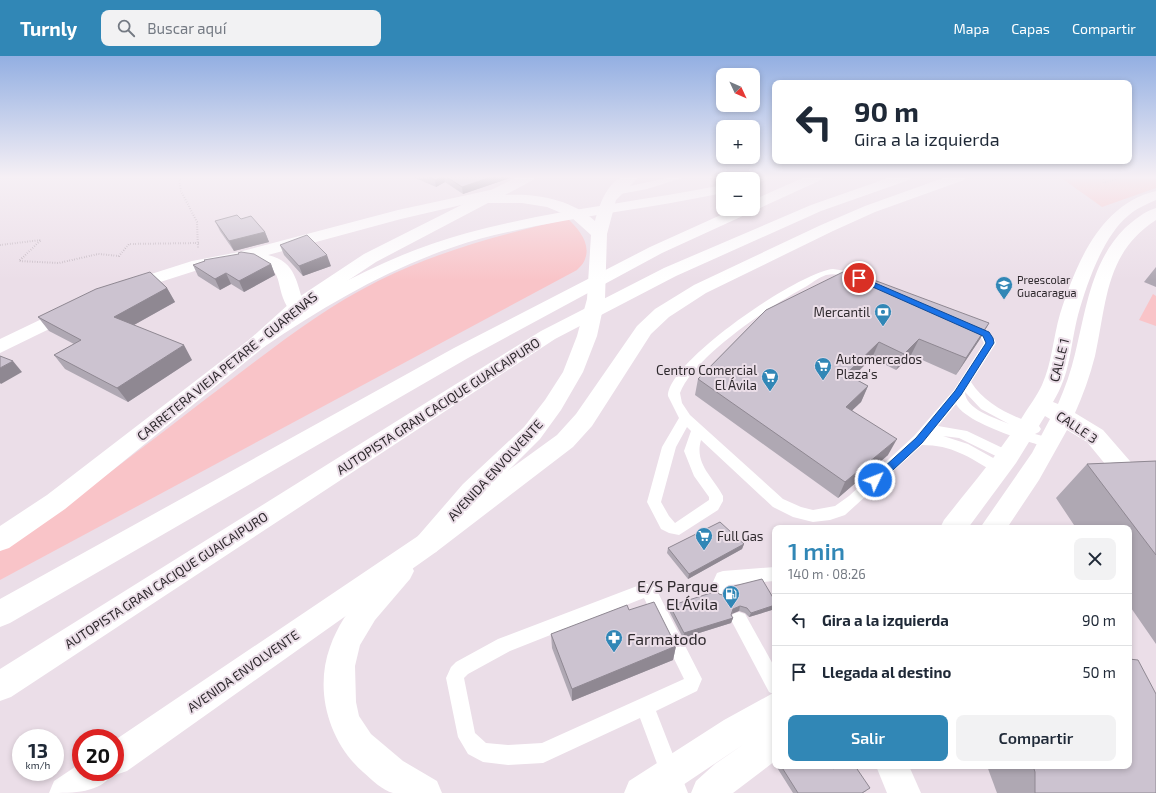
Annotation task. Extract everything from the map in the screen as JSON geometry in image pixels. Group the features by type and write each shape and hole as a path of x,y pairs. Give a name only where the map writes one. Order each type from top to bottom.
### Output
{"main road":[{"path":"114,293 198,265 240,257 398,215 417,211"},
{"name":"CARRETERA VIEJA PETARE - GUARENAS","path":"0,540 56,502 257,344 296,307 370,258 462,211"},
{"path":"571,211 581,216 598,234"},
{"path":"257,344 280,327 384,268 423,251 512,226 595,211"},
{"name":"AVENIDA ENVOLVENTE","path":"124,753 427,544 472,491 510,456 532,433 553,405 573,372 586,336 596,299 598,234 607,211"},
{"name":"AUTOPISTA GRAN CACIQUE GUAICAIPURO","path":"0,686 548,335 670,272 808,211"},
{"path":"425,793 396,778 356,740 346,724 340,705 341,656 348,640 378,594 427,544 565,441 584,420 627,353 644,330 662,313 700,289 865,211"},
{"name":"CALLE 1","path":"955,525 1004,463 1042,405 1058,370 1069,315 1090,258 1115,221 1124,211"},
{"name":"CALLE 1","path":"995,525 1041,458 1063,416 1084,357 1098,290 1108,261 1115,247 1138,223 1156,213"},
{"name":"AUTOPISTA GRAN CACIQUE GUAICAIPURO","path":"0,614 461,353 656,250 731,216"},
{"path":"240,257 253,256 275,263 282,269 287,277 288,286 296,307"},
{"path":"1090,258 1108,261"},
{"path":"0,347 85,305"},
{"path":"1058,370 1078,375"},
{"name":"CALLE 3","path":"1042,405 1095,436 1156,508"},
{"path":"661,786 742,727 772,710"},
{"path":"708,793 728,776 772,744"},
{"path":"886,769 887,793"},
{"path":"893,769 904,793"},
{"path":"66,793 83,781"}],"lane":[{"path":"873,284 845,272 833,271 822,273 759,310 714,346 688,370 674,392 675,402 685,418 778,503 798,513 814,516 830,514 840,510 854,500 929,429 958,393 990,343 986,334 958,322"},
{"path":"965,381 978,402 1025,431"},
{"path":"958,393 962,403 971,411 1051,440"},
{"path":"685,418 669,448 654,502 669,528 673,530 678,529 713,506 716,501 716,496 699,472 691,450 698,429"},
{"path":"929,429 962,434 1004,463"},
{"path":"919,440 940,440 1004,463"},
{"path":"724,593 720,584 723,578 772,574"},
{"path":"645,590 649,592 693,679 691,685 645,707 543,753 508,756 491,754 475,747 468,737 455,678 457,673 462,668 504,645 645,590"},
{"path":"739,620 772,680"},
{"path":"645,707 661,786"}],"path":[{"path":"192,211 197,222 199,243 198,265"},
{"path":"0,245 41,240 18,261 60,263 98,254 119,256 129,244 199,243"}],"shaded area":[{"path":"568,219 580,232 585,242 586,253 584,260 582,265 577,270 0,580 0,551 29,532 85,491 279,343 337,304 357,292 401,270 447,252 495,237"},
{"path":"1153,294 1156,296 1156,326 1139,320"}],"building":[{"path":"237,215 241,219 251,216 265,232 229,241 215,221"},
{"path":"307,235 327,255 299,266 280,245"},
{"path":"238,253 254,254 271,264 239,281 226,273 215,279 193,265 205,261 204,260 239,254"},
{"name":"Centro Comercial El Ávila","path":"847,270 989,323 966,358 919,339 904,354 879,342 846,374 868,386 846,407 897,439 845,482 698,379 766,310"},
{"path":"150,272 167,288 114,317 184,345 117,388 54,355 81,340 38,317 96,289"},
{"path":"0,356 13,361 0,368"},
{"path":"1156,461 1156,555 1087,464"},
{"name":"Full Gas","path":"720,522 744,544 689,574 668,548"},
{"path":"762,579 772,596 772,606 751,613 747,608 740,606 733,609 731,615 733,618 684,633 670,606 717,591 719,594 726,596 733,594 734,586"},
{"name":"Farmatodo","path":"654,602 676,646 572,689 551,634 627,605 629,610"},
{"path":"1132,659 1138,660 1156,694 1156,793 1035,793 1034,769 1132,769"},
{"path":"783,769 857,769 870,788 862,793 798,793"}],"place":[{"name":"Preescolar Guacaragua","path":"1004,300"},
{"name":"Mercantil","path":"883,327"},
{"name":"Automercados Plaza's","path":"823,381"},
{"name":"Centro Comercial El Ávila","path":"770,392"},
{"name":"Full Gas","path":"704,551"},
{"name":"E/S Parque El Ávila","path":"731,609"},
{"name":"Farmatodo","path":"614,653"}],"route":[{"path":"859,278 986,334 990,343 958,393 919,440 875,480"}]}
